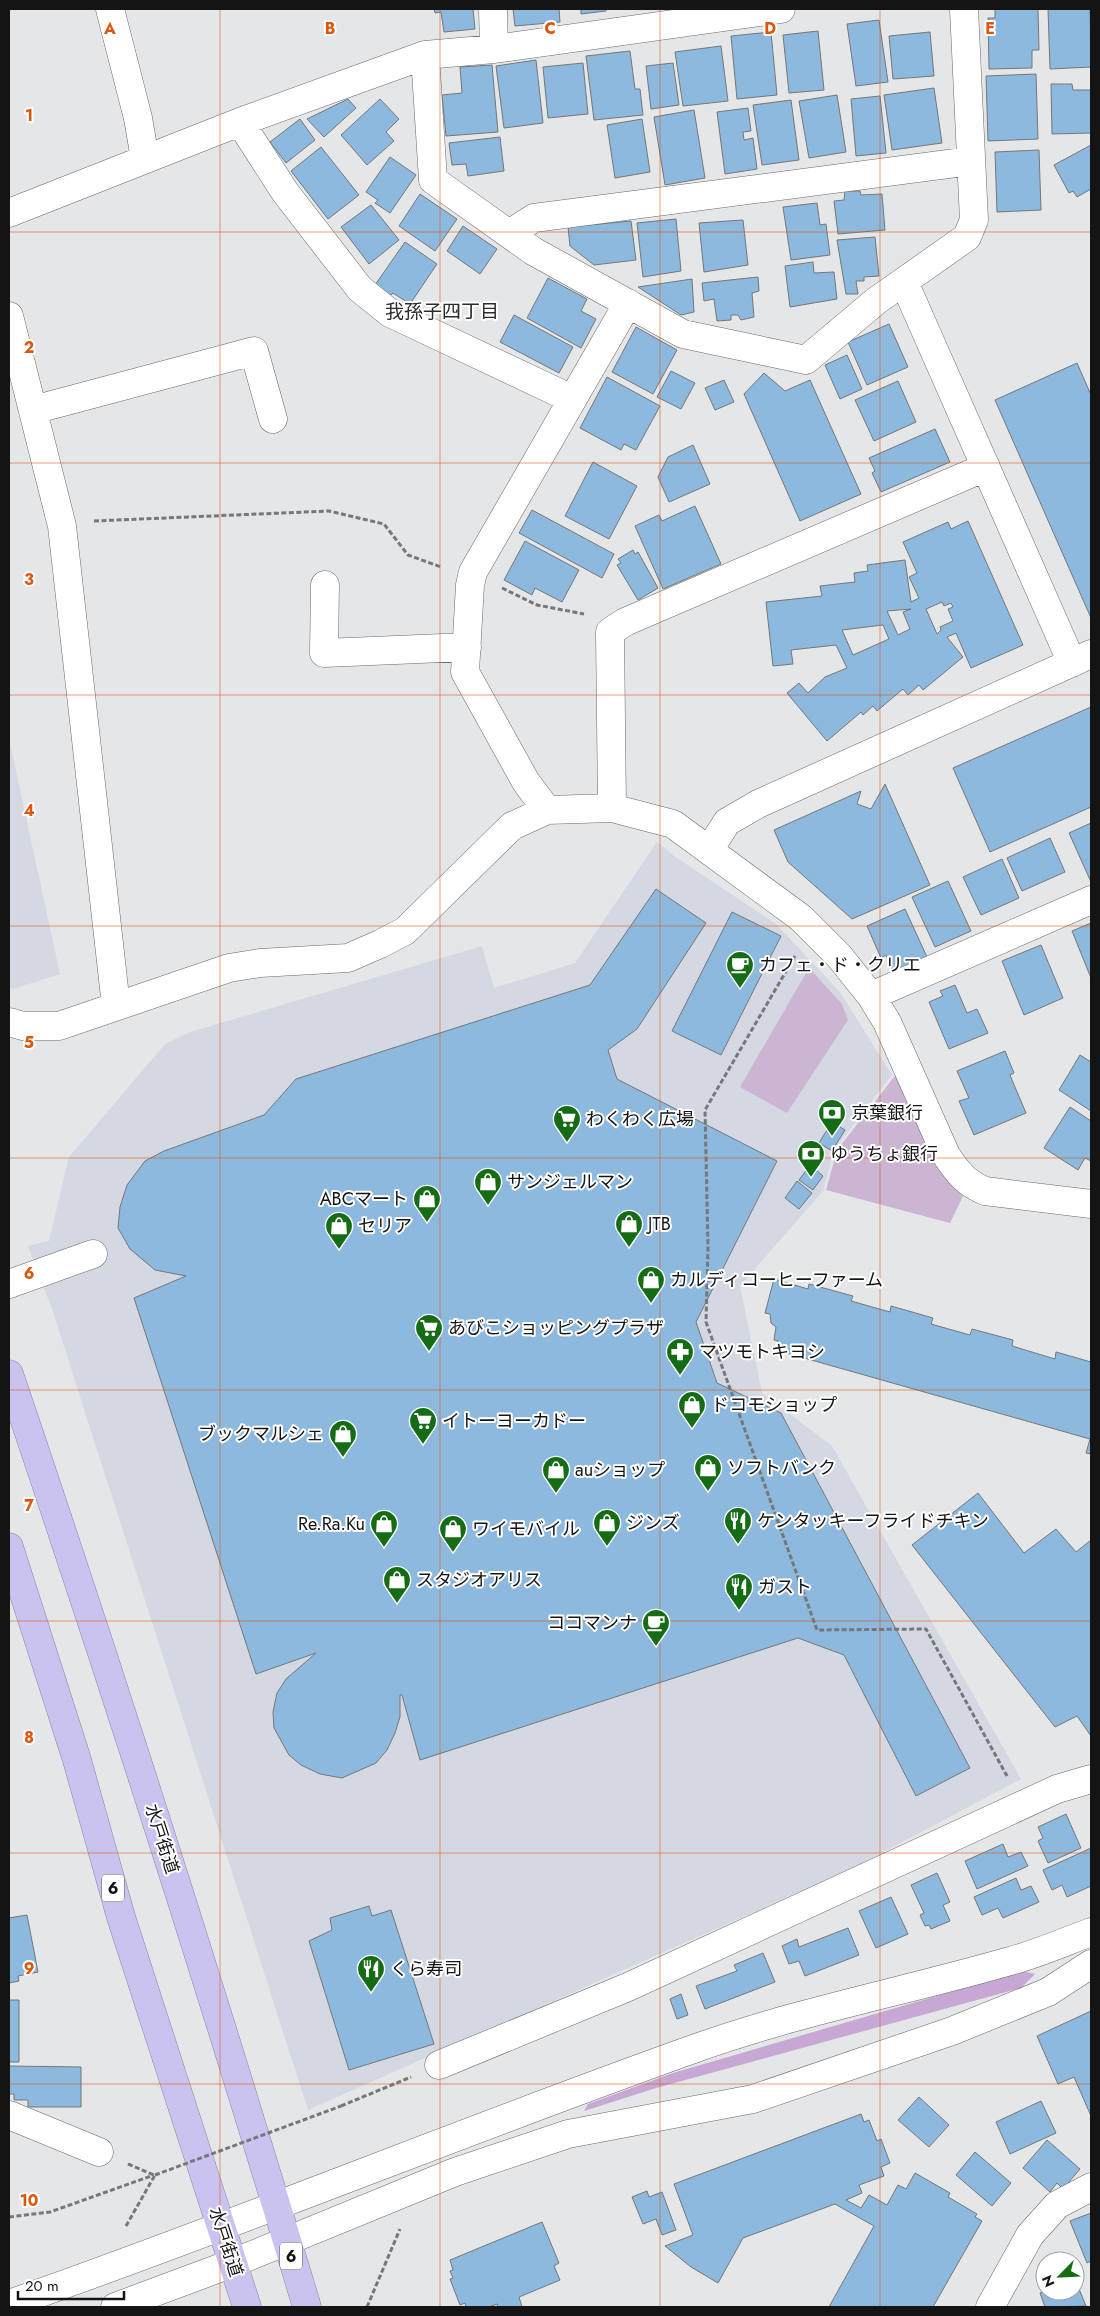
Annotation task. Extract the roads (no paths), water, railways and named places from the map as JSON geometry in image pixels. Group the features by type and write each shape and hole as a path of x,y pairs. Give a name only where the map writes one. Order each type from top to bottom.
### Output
{"highway":[{"name":"水戸街道","path":"9,1374 93,1622 307,2307"},
{"name":"水戸街道","path":"9,1547 77,1760 124,1927 247,2307"}],"street":[{"path":"110,9 138,118 145,159"},
{"path":"493,9 494,49"},
{"path":"9,213 240,122 425,55 494,49 781,9"},
{"path":"425,55 433,180 533,251 683,334 806,360 876,301 967,237 974,220 964,9"},
{"path":"240,122 285,192 360,289 367,295 390,313 572,399"},
{"path":"509,234 534,218 971,161"},
{"path":"709,850 727,822 758,804 1082,658 986,467 904,282"},
{"path":"547,810 526,782 465,672 473,573 628,303"},
{"path":"9,316 60,520 116,1006"},
{"path":"32,410 254,351 273,419"},
{"path":"612,808 610,632 616,627 986,467"},
{"path":"325,585 324,654 467,648"},
{"path":"9,1022 23,1026 59,1026 229,968 260,963 348,958 405,931 512,826 547,810 612,808 672,824 801,918 839,956 871,996 887,1022 946,1155 960,1176 969,1184 985,1191 1091,1204"},
{"path":"871,996 1091,900"},
{"path":"9,1284 93,1254"},
{"path":"439,2065 628,1987 1057,1788 1091,1779"},
{"path":"9,2304 221,2228 276,2205 782,2019 1012,1961 1091,1932"},
{"path":"116,2307 233,2263 455,2172 568,2134 753,2099 952,2031 1048,1992 1091,1964"},
{"path":"9,2115 100,2152"},
{"path":"1001,2300 1030,2235 1057,2205 1091,2187"}],"place":[{"name":"カフェ・ド・クリエ","path":"740,989"},
{"name":"京葉銀行","path":"832,1137"},
{"name":"わくわく広場","path":"567,1143"},
{"name":"ゆうちょ銀行","path":"811,1178"},
{"name":"サンジェルマン","path":"488,1206"},
{"name":"ABCマート","path":"427,1223"},
{"name":"JTB","path":"629,1248"},
{"name":"セリア","path":"339,1250"},
{"name":"カルディコーヒーファーム","path":"651,1304"},
{"name":"あびこショッピングプラザ","path":"429,1352"},
{"name":"マツモトキヨシ","path":"680,1376"},
{"name":"ドコモショップ","path":"692,1429"},
{"name":"イトーヨーカドー","path":"423,1445"},
{"name":"ブックマルシェ","path":"343,1458"},
{"name":"ソフトバンク","path":"708,1492"},
{"name":"auショップ","path":"556,1494"},
{"name":"ケンタッキーフライドチキン","path":"738,1545"},
{"name":"ジンズ","path":"607,1547"},
{"name":"Re.Ra.Ku","path":"384,1548"},
{"name":"ワイモバイル","path":"453,1553"},
{"name":"スタジオアリス","path":"397,1604"},
{"name":"ガスト","path":"739,1611"},
{"name":"ココマンナ","path":"656,1647"},
{"name":"くら寿司","path":"371,1993"}],"district":[{"name":"我孫子四丁目","path":"442,311"}]}
